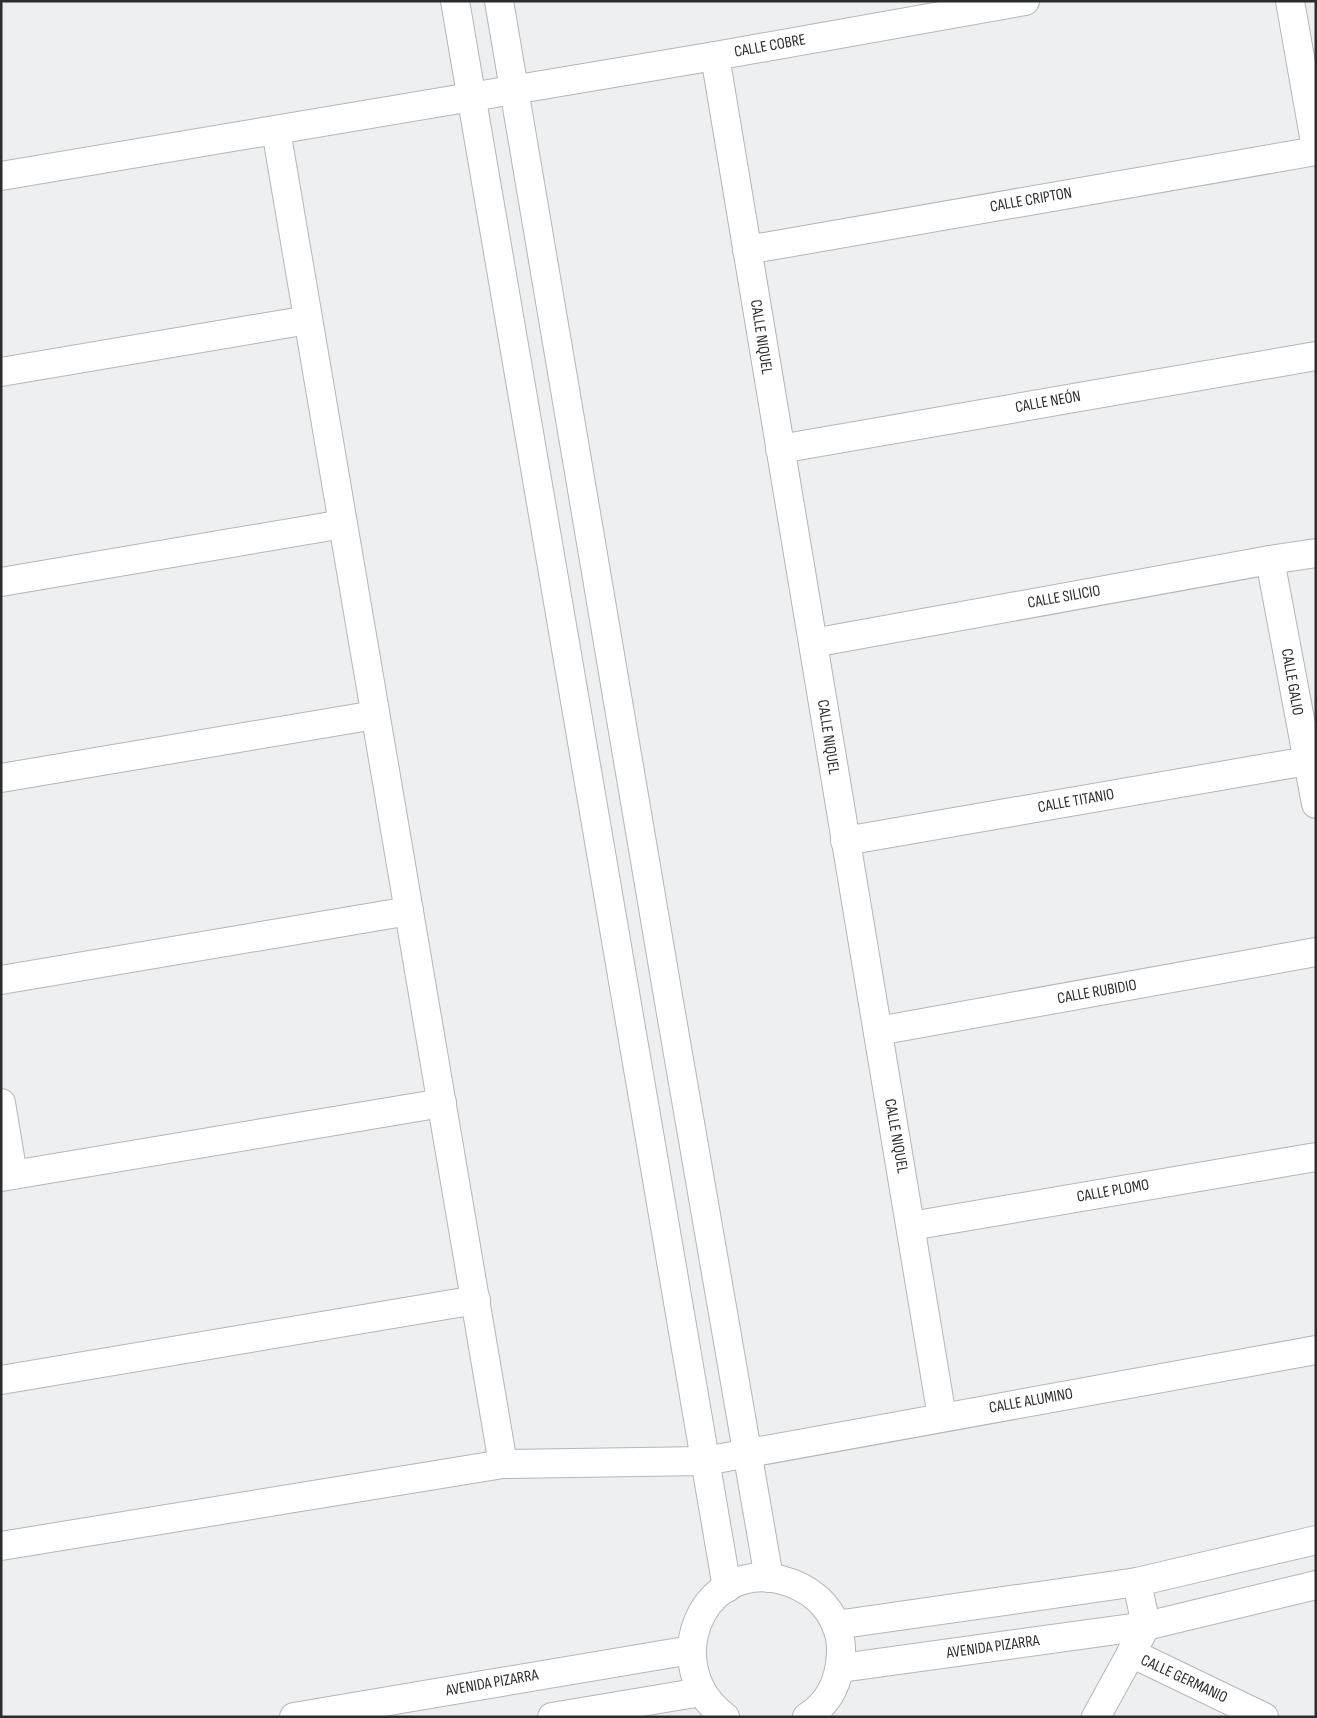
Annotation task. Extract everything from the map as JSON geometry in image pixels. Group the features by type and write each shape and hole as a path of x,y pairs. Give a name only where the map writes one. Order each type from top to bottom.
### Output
{"street":[{"path":"455,1 727,1588"},
{"path":"499,1 668,996 770,1578"},
{"name":"CALLE COBRE","path":"1,176 715,56 1025,1"},
{"path":"1290,1 1316,149"},
{"name":"CALLE NIQUEL","path":"715,56 942,1417"},
{"path":"276,130 503,1464"},
{"name":"CALLE CRIPTON","path":"747,250 1316,149"},
{"path":"1,372 308,320"},
{"name":"CALLE NEÓN","path":"780,449 1316,356"},
{"path":"1,582 343,524"},
{"name":"CALLE SILICIO","path":"813,643 1316,553"},
{"path":"551,562 593,555"},
{"name":"CALLE GALIO","path":"1270,560 1316,804"},
{"path":"1,778 375,714"},
{"name":"CALLE TITANIO","path":"845,841 1307,761"},
{"path":"1,980 409,911"},
{"name":"CALLE RUBIDIO","path":"878,1031 1316,952"},
{"path":"626,1002 668,996"},
{"path":"1,1104 7,1176 442,1103"},
{"name":"CALLE PLOMO","path":"911,1226 1316,1157"},
{"path":"1,1380 476,1300"},
{"name":"CALLE ALUMINO","path":"1,1546 503,1464 705,1461 1316,1350"},
{"path":"836,1625 1138,1582 1316,1540"},
{"path":"725,1717 709,1703 701,1692 692,1668 690,1650 695,1628 704,1609 718,1594 727,1588 754,1578 770,1578 793,1582 811,1592 825,1605 836,1625 841,1642 840,1668 828,1698 815,1712 807,1717"},
{"path":"1096,1717 1146,1626 1138,1582"},
{"name":"AVENIDA PIZARRA","path":"840,1668 1146,1626 1316,1585"},
{"name":"AVENIDA PIZARRA","path":"294,1717 690,1650"},
{"name":"CALLE GERMANIO","path":"1131,1654 1264,1717"},
{"path":"552,1717 701,1692"}]}
